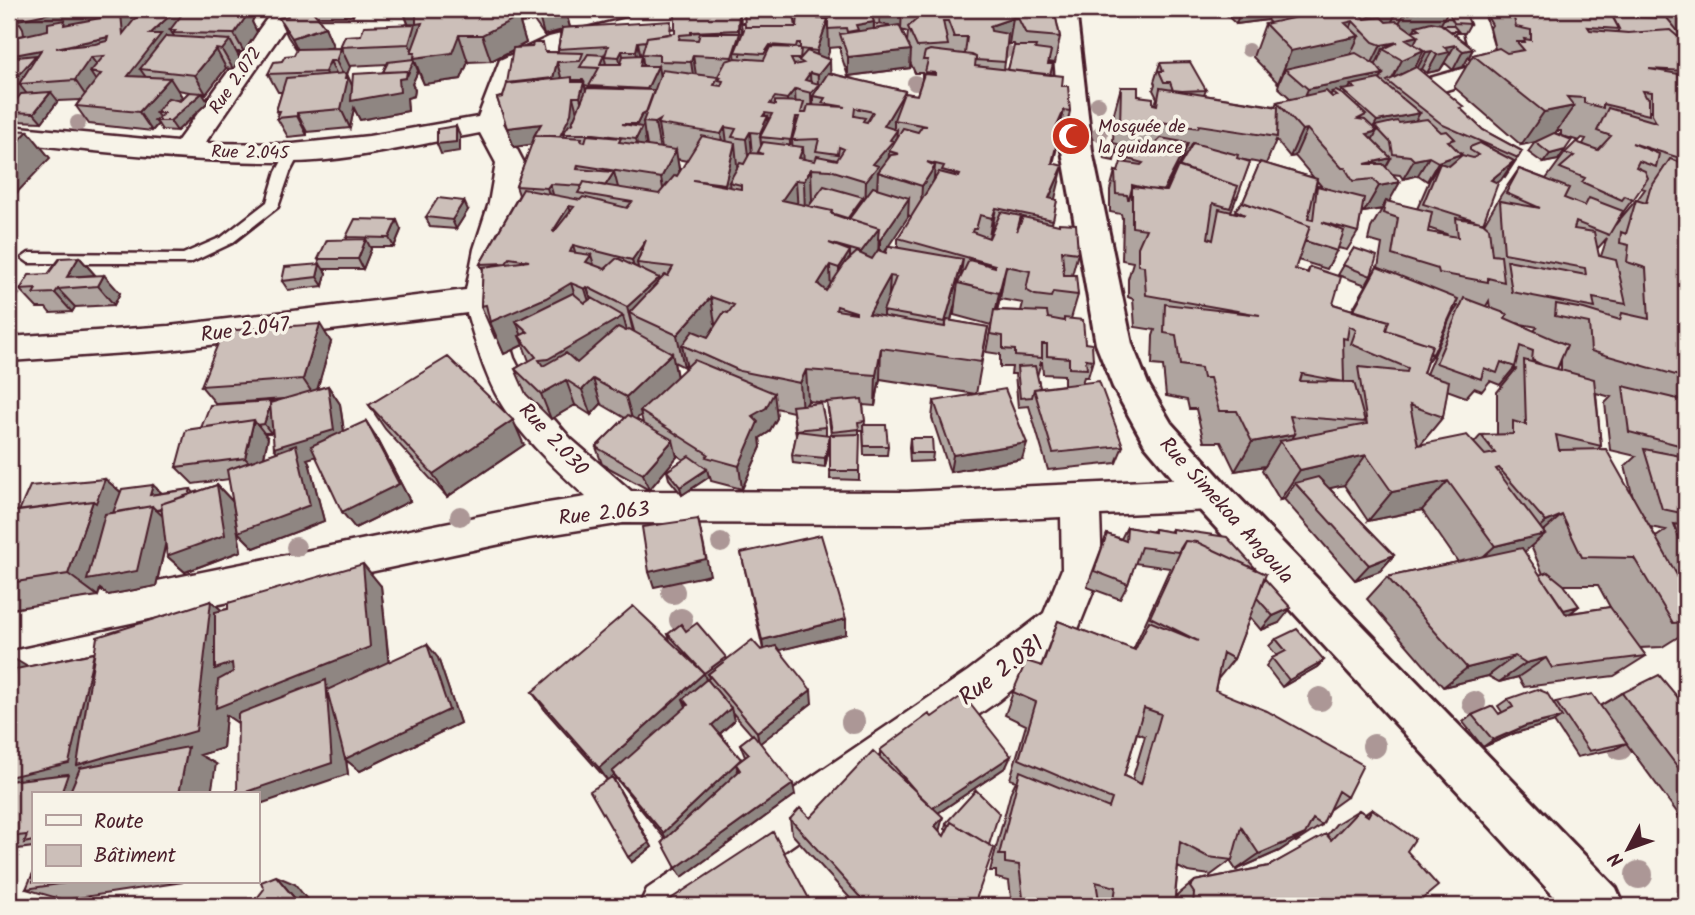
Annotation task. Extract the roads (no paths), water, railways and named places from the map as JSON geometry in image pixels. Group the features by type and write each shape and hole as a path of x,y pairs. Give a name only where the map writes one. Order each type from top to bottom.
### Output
{"street":[{"name":"Rue 2.072","path":"185,150 286,9"},
{"path":"489,123 509,65 558,42 641,16 813,9"},
{"name":"Rue Simekoa Angoula","path":"1063,9 1077,151 1114,344 1131,387 1158,434 1209,494 1598,906"},
{"path":"1421,89 1493,68 1484,58 1470,9"},
{"name":"Rue 2.045","path":"9,134 185,150 293,153 369,145 489,123"},
{"name":"Rue 2.030","path":"489,123 522,162 504,203 489,249 480,300 497,358 519,403 558,449 623,507"},
{"name":"Rue 2.047","path":"9,349 169,338 480,300"},
{"name":"Rue 2.063","path":"9,630 529,522 623,507 907,508 1209,494"},
{"name":"Rue 2.081","path":"664,906 983,685 1059,625 1082,569 1080,501"}],"lane":[{"path":"29,258 185,259 228,240 274,204 283,172 293,153"}],"place":[{"name":"Mosquée de la guidance","path":"1071,136"}]}
